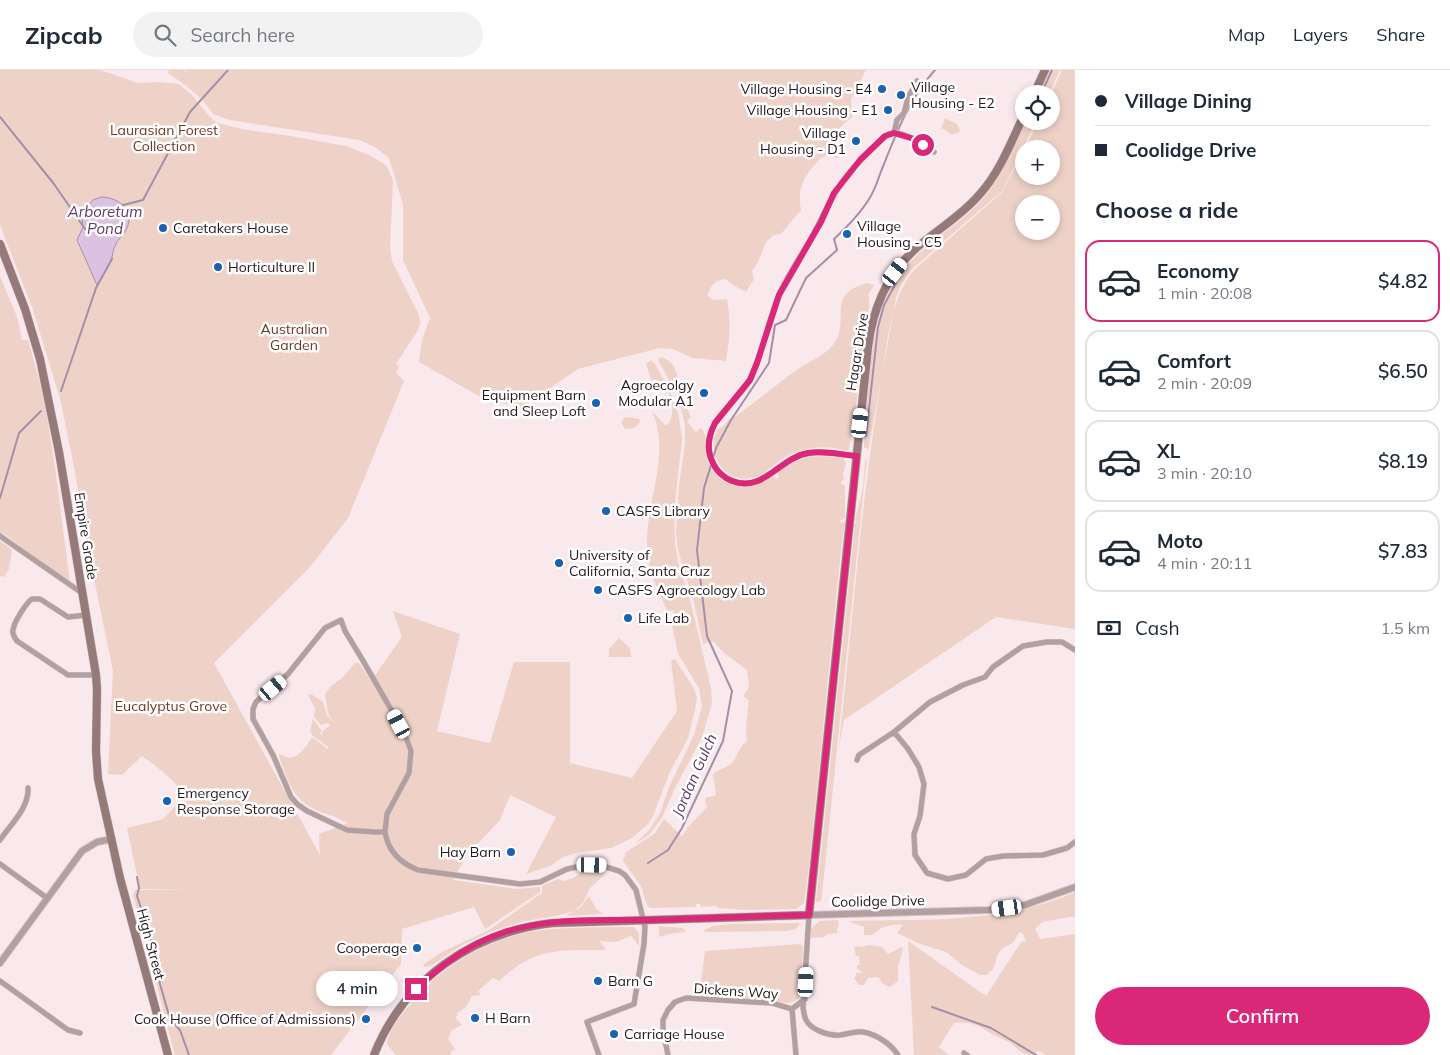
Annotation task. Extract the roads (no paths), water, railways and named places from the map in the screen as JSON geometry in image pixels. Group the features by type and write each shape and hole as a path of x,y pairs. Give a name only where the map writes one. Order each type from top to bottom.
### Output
{"main road":[{"path":"1038,85 1045,70"},
{"name":"Hagar Drive","path":"809,915 857,456 871,330 875,313 883,292 895,272 912,251 966,208 990,182 1016,130"},
{"name":"Empire Grade","path":"0,244 25,309 40,358 60,452 96,674 98,689 96,751 98,779 112,839"},
{"name":"High Street","path":"112,839 120,878 168,1055"},
{"name":"Coolidge Drive","path":"374,1055 387,1028 416,989 442,965 502,933 534,925 809,915"}],"street":[{"path":"894,133 897,120 904,113 908,98 916,81"},
{"path":"857,456 820,452 807,453 796,456 764,479 740,483 726,478 713,464 709,440 715,423 750,380 779,295 821,222 834,193 860,160 885,136 894,133 914,139 934,152"},
{"path":"0,536 83,593"},
{"path":"86,615 68,616 40,599 32,599 26,604 13,627 13,636 17,641 62,672 73,676 96,674"},
{"path":"385,832 347,830 307,811 297,804 291,797 273,755 253,719 253,709 256,702 288,674 325,628 341,620 345,631 404,732 411,751 409,773 387,814 385,832 388,844 396,857 408,866 418,870 520,884 540,882 574,868 592,865 611,868 625,875 636,890 643,920 644,944 634,1004 588,1022 599,1055"},
{"path":"857,760 859,756 894,732 930,702 963,685 976,682 985,677 993,667 1023,646 1047,642 1062,642 1075,650"},
{"path":"894,732 908,749 919,767 924,784 920,816 914,834 915,855 927,872 948,879 966,875 986,859 1004,856 1042,855 1067,848 1075,842"},
{"path":"0,840 24,806 28,797 28,788"},
{"path":"0,963 82,851 96,842 112,839"},
{"path":"0,864 47,898"},
{"name":"Coolidge Drive","path":"809,915 989,910 1025,905 1075,887"},
{"path":"809,915 804,1000 806,1020 812,1027 829,1034 864,1032 878,1037 898,1055"},
{"path":"0,981 68,1030 80,1033"},
{"name":"Dickens Way","path":"668,1055 663,1020 675,1002 686,998 772,1003 792,1009"},
{"name":"Dickens Way","path":"792,1009 804,1000"},
{"name":"Dickens Way","path":"792,1009 796,1055"}],"water":[{"name":"Arboretum Pond","path":"101,197 114,199 124,206 129,217 129,223 116,244 109,264 97,285 77,240 83,227 84,211 93,200"}],"waterway":[{"path":"123,205 143,200 190,112 228,70"},
{"name":"Jordan Gulch","path":"713,458 716,448 731,420 769,363 775,325 786,320 806,278 837,250 834,239 862,210 869,199 905,114 926,80 935,70"},
{"path":"1045,85 1052,70"},
{"path":"0,117 54,184 85,229"},
{"path":"61,391 96,288 112,259"},
{"path":"866,436 878,327 884,305 896,283"},
{"path":"0,498 19,433 41,411"},
{"name":"Jordan Gulch","path":"648,863 668,850 682,828 723,741 732,691 707,636 697,550 704,488 712,462"},
{"path":"137,877 139,888 137,896 151,938 160,984 170,1019 180,1030 189,1055"},
{"path":"932,1007 991,1028 1036,1055"}],"place":[{"name":"Village Housing - E4","path":"882,89"},
{"name":"Village Housing - E2","path":"901,95"},
{"name":"Village Housing - E1","path":"888,110"},
{"name":"Village Housing - D1","path":"856,141"},
{"name":"Caretakers House","path":"163,228"},
{"name":"Village Housing - C5","path":"847,234"},
{"name":"Horticulture II","path":"218,267"},
{"name":"Agroecolgy Modular A1","path":"704,393"},
{"name":"Equipment Barn and Sleep Loft","path":"596,403"},
{"name":"CASFS Library","path":"606,511"},
{"name":"University of California, Santa Cruz","path":"559,563"},
{"name":"CASFS Agroecology Lab","path":"598,590"},
{"name":"Life Lab","path":"628,618"},
{"name":"Emergency Response Storage","path":"167,801"},
{"name":"Hay Barn","path":"511,852"},
{"name":"Cooperage","path":"417,948"},
{"name":"Barn G","path":"598,981"},
{"name":"H Barn","path":"475,1018"},
{"name":"Cook House (Office of Admissions)","path":"366,1019"},
{"name":"Carriage House","path":"614,1034"}],"park label":[{"name":"Laurasian Forest Collection","path":"164,138"},
{"name":"Australian Garden","path":"294,338"},
{"name":"Eucalyptus Grove","path":"171,706"}]}
